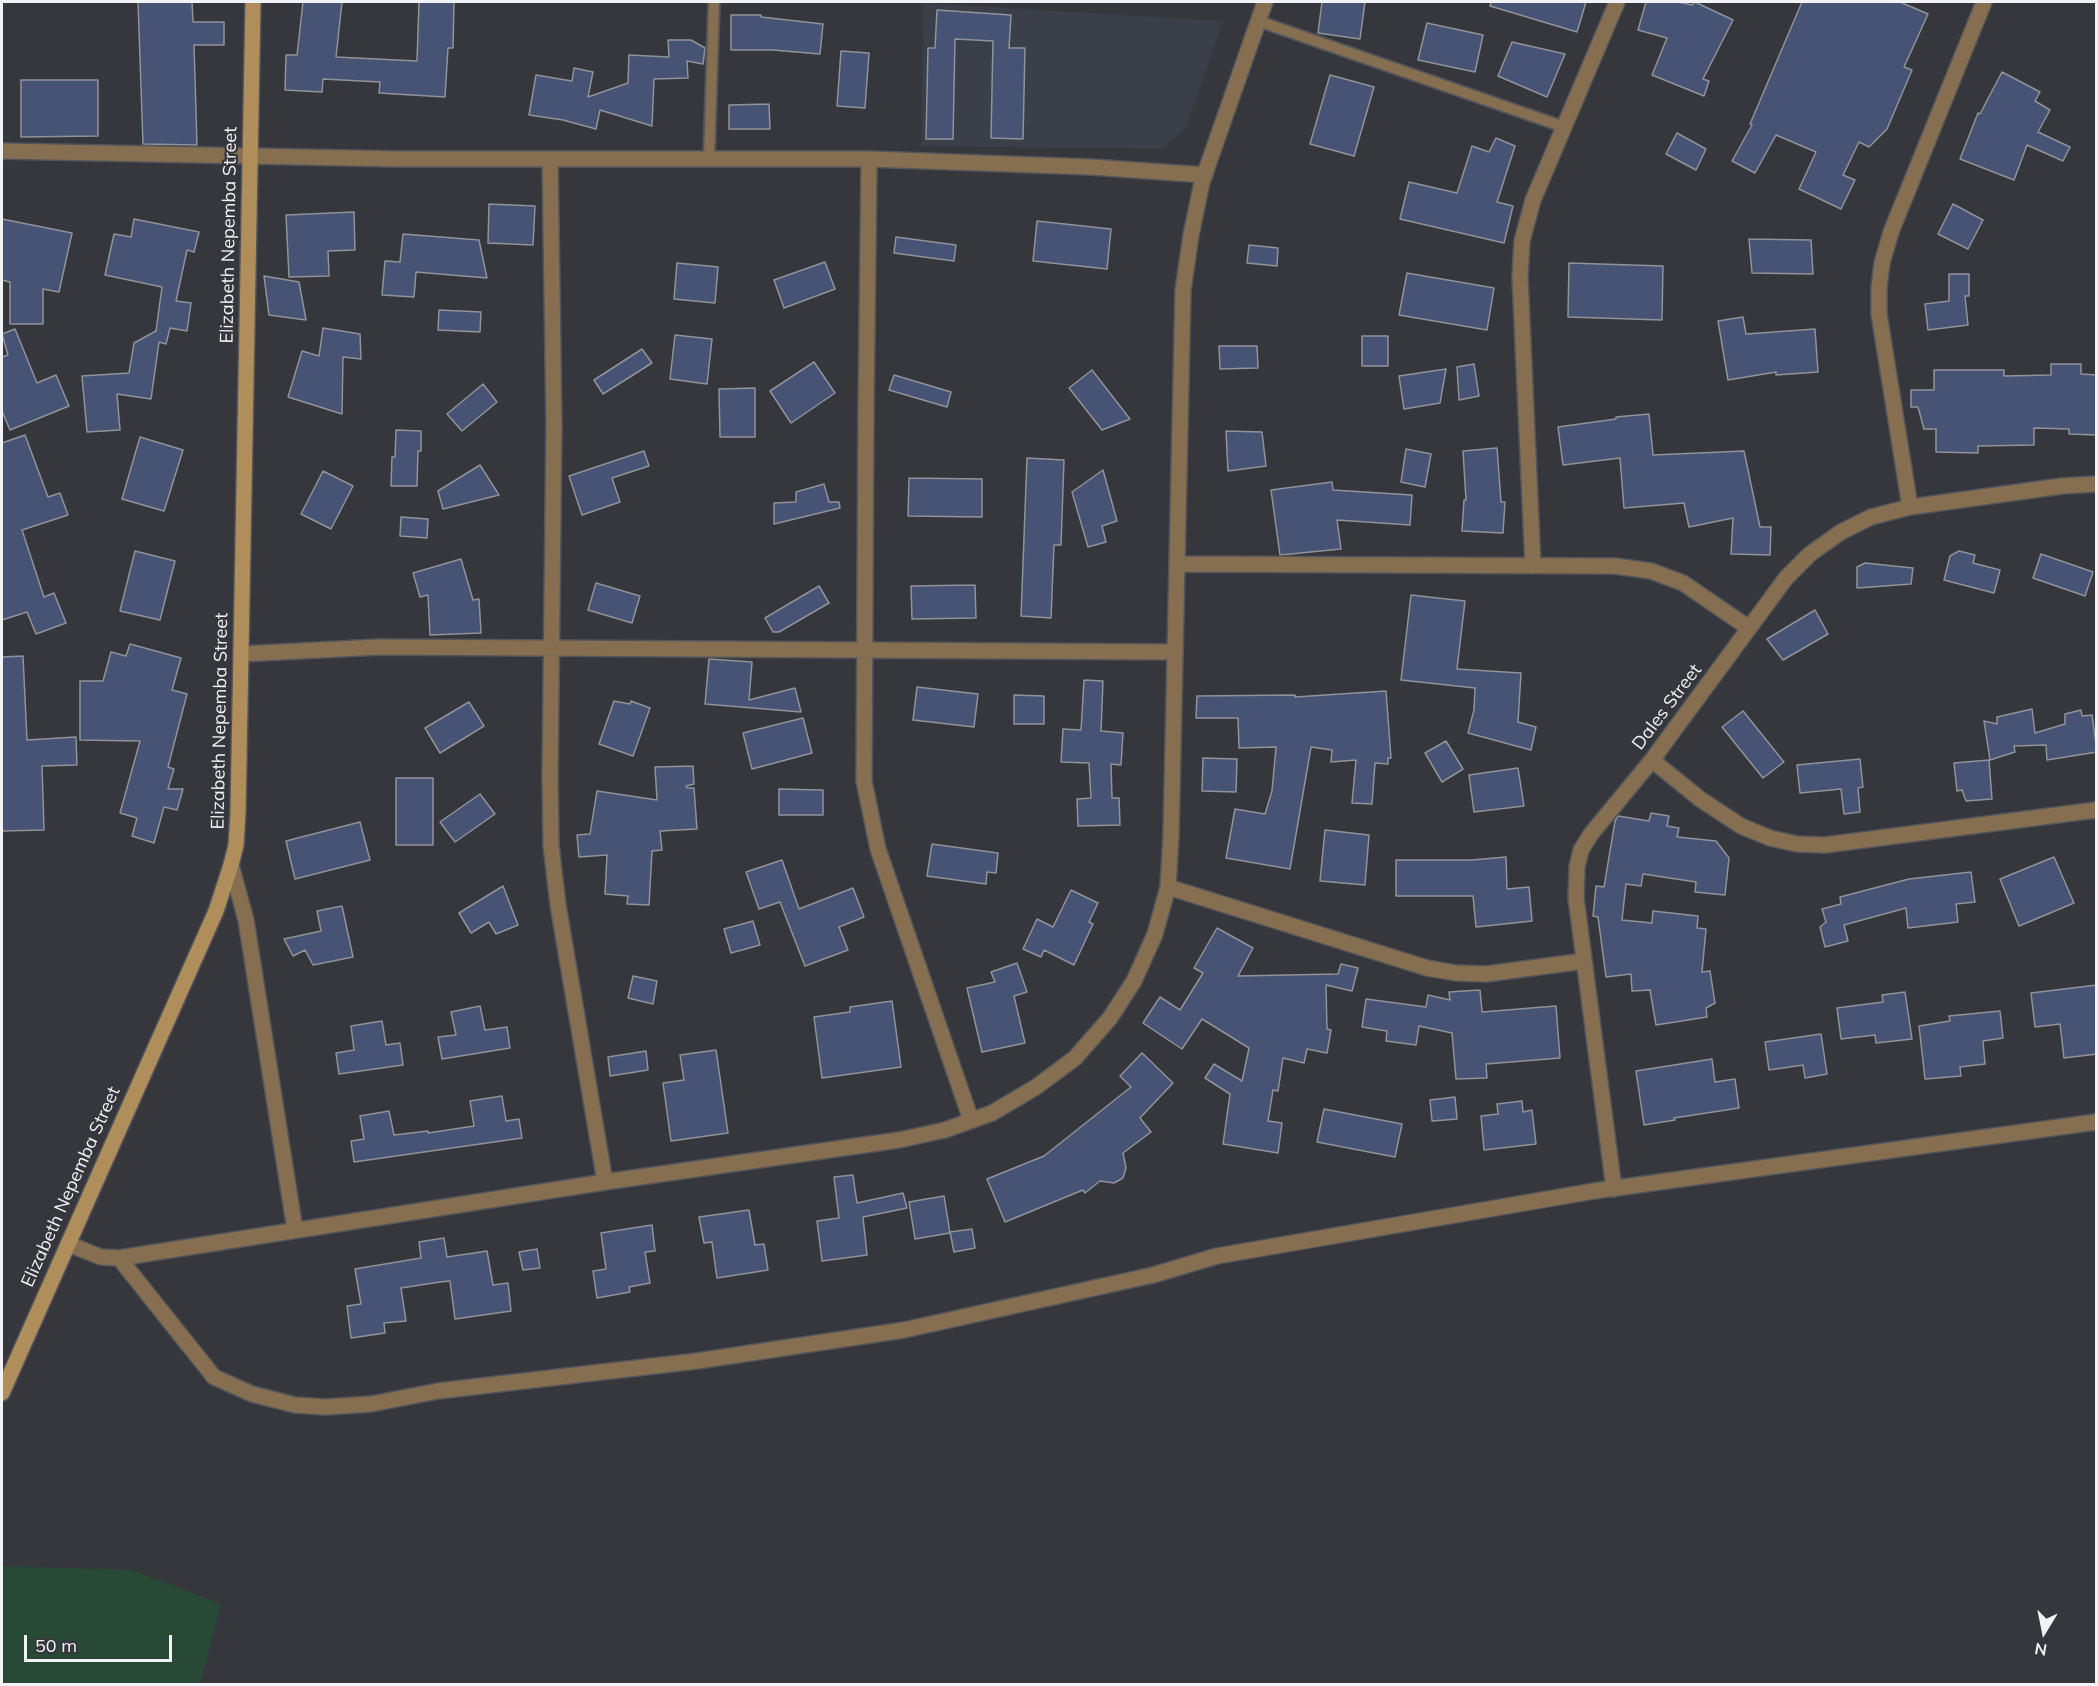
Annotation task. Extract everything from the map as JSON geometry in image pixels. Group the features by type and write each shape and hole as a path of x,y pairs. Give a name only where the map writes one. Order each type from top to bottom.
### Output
{"street":[{"name":"Elizabeth Nepemba Street","path":"2,1393 216,911 236,845 253,2"},
{"path":"68,1244 101,1257 119,1258 605,1182 899,1140 945,1130 992,1113 1036,1087 1074,1058 1110,1018 1134,981 1155,934 1168,886 1183,290 1191,235 1205,175 1265,2"},
{"path":"1533,566 1520,278 1522,241 1533,200 1617,2"},
{"path":"1910,507 1879,314 1882,263 1892,232 1984,2"},
{"path":"2,151 399,159 869,159 1091,167 1205,175"},
{"path":"550,159 554,425 551,845 558,905 605,1182"},
{"path":"869,159 864,781 878,849 972,1120"},
{"name":"Dales Street","path":"1614,1189 1575,884 1581,850 1591,834 1652,760 1786,578 1810,554 1840,532 1871,517 1910,507 2062,486 2097,484"},
{"path":"1177,564 1615,566 1651,571 1683,583 1749,628"},
{"path":"241,654 379,647 1175,652"},
{"path":"1652,760 1700,799 1741,826 1770,838 1797,844 1825,845 2097,810"},
{"path":"231,865 246,920 296,1230"},
{"path":"1168,886 1426,968 1456,973 1486,974 1584,961"},
{"path":"119,1258 214,1377 252,1394 295,1405 325,1407 371,1404 450,1389 697,1361 904,1330 1153,1275 1217,1256 1614,1189 2097,1122"}],"lane":[{"path":"709,159 714,2"},
{"path":"1258,21 1564,127"}],"shaded area":[{"path":"923,3 1223,21 1186,128 1162,149 921,146"}],"green space":[{"path":"2,1566 132,1570 221,1604 200,1684 2,1684"}],"building":[{"path":"138,2 192,2 193,22 224,22 224,45 194,45 197,145 143,144"},
{"path":"303,2 342,2 336,57 417,61 419,2 454,2 453,48 448,48 445,97 379,93 380,82 323,79 322,92 285,90 286,55 297,55"},
{"path":"1322,2 1365,2 1360,39 1318,33"},
{"path":"1491,2 1586,2 1577,32 1490,6"},
{"path":"1646,2 1678,2 1692,5 1695,2 1733,20 1703,79 1709,81 1704,96 1652,75 1667,38 1638,30"},
{"path":"1802,2 1900,2 1928,14 1904,67 1912,70 1887,129 1869,147 1859,142 1843,175 1855,180 1841,209 1799,189 1816,152 1776,135 1755,173 1732,161 1752,125 1750,124"},
{"path":"937,10 1011,15 1009,48 1025,48 1023,139 991,138 993,41 955,39 953,139 926,139 928,48 935,48"},
{"path":"731,15 761,15 761,17 823,24 820,54 773,50 731,50"},
{"path":"1427,23 1483,35 1475,72 1418,60"},
{"path":"668,40 691,40 705,48 703,64 687,61 688,78 654,79 652,126 600,110 596,129 563,120 529,115 536,75 572,81 574,68 593,72 588,97 628,83 629,55 669,57"},
{"path":"1512,42 1565,54 1547,97 1498,76"},
{"path":"841,51 869,53 865,108 837,106"},
{"path":"2002,72 2040,92 2035,101 2050,110 2038,132 2070,147 2063,161 2027,145 2014,180 1960,159 1978,113 1980,114"},
{"path":"1330,75 1374,87 1354,156 1310,144"},
{"path":"21,80 98,80 98,136 21,137"},
{"path":"769,104 770,129 729,129 729,105"},
{"path":"1677,133 1706,149 1696,170 1666,154"},
{"path":"1496,138 1515,146 1497,202 1513,206 1504,243 1400,219 1409,182 1457,193 1472,146 1489,152"},
{"path":"489,204 535,206 533,245 488,243"},
{"path":"1953,204 1983,220 1968,249 1938,234"},
{"path":"354,212 355,250 328,251 329,276 289,277 286,215"},
{"path":"2,219 72,233 59,292 43,289 43,324 10,324 10,282 2,280"},
{"path":"134,219 199,232 194,252 187,250 176,301 191,303 187,331 170,328 166,344 159,342 151,399 117,394 120,430 87,432 82,376 129,373 134,343 156,331 162,287 105,275 114,234 131,237"},
{"path":"1037,221 1111,229 1107,269 1033,261"},
{"path":"403,234 479,240 487,278 416,272 414,297 382,295 385,261 400,262"},
{"path":"896,237 956,245 954,261 894,253"},
{"path":"1749,239 1811,240 1813,274 1752,273"},
{"path":"1249,245 1278,248 1277,266 1247,263"},
{"path":"825,262 835,289 784,308 774,280"},
{"path":"677,263 718,267 715,303 674,299"},
{"path":"1569,263 1663,266 1662,320 1568,317"},
{"path":"1407,273 1494,288 1487,330 1399,315"},
{"path":"1949,274 1969,274 1969,296 1965,296 1968,325 1928,330 1925,304 1949,301"},
{"path":"264,276 299,282 306,320 269,315"},
{"path":"439,310 481,312 480,332 438,330"},
{"path":"1743,317 1746,334 1815,329 1818,372 1776,375 1776,372 1728,380 1718,321"},
{"path":"323,328 360,334 361,359 343,357 342,414 288,397 302,351 319,356"},
{"path":"15,329 37,383 56,375 69,406 10,430 2,411 2,357 8,355 2,334"},
{"path":"675,335 712,339 707,384 670,379"},
{"path":"1362,336 1388,336 1388,366 1362,366"},
{"path":"1219,346 1257,346 1258,368 1220,369"},
{"path":"642,349 652,363 603,394 594,380"},
{"path":"814,362 835,393 791,423 770,391"},
{"path":"1474,364 1479,396 1459,400 1457,367"},
{"path":"2051,364 2081,364 2081,374 2097,375 2097,435 2069,434 2069,429 2034,428 2034,445 1978,446 1978,453 1936,452 1936,429 1924,429 1918,407 1911,407 1911,390 1934,390 1934,370 2004,370 2004,376 2051,375"},
{"path":"1446,369 1440,403 1404,409 1399,376"},
{"path":"1092,370 1130,419 1102,430 1069,388"},
{"path":"894,375 951,392 947,407 889,390"},
{"path":"483,384 497,402 462,431 447,414"},
{"path":"755,388 755,437 720,437 719,389"},
{"path":"1649,414 1653,455 1744,451 1760,527 1771,527 1770,555 1731,554 1733,518 1689,527 1684,503 1624,508 1620,458 1563,465 1558,427"},
{"path":"396,430 421,431 417,486 391,486"},
{"path":"1226,431 1262,432 1266,466 1228,471"},
{"path":"25,435 48,497 60,493 68,515 22,530 44,597 54,593 66,623 36,634 27,612 2,620 2,443"},
{"path":"140,437 183,450 164,511 122,499"},
{"path":"1497,448 1501,502 1505,502 1503,533 1462,531 1464,500 1466,500 1463,451"},
{"path":"1406,449 1431,454 1425,487 1401,482"},
{"path":"644,451 649,466 612,478 620,502 582,515 569,476"},
{"path":"1027,458 1064,460 1061,545 1054,545 1051,618 1021,616"},
{"path":"480,465 499,495 443,509 438,491"},
{"path":"1103,470 1117,521 1102,526 1106,542 1088,547 1072,492"},
{"path":"323,471 353,486 331,529 301,514"},
{"path":"909,478 982,479 982,517 908,516"},
{"path":"1332,482 1333,490 1412,495 1410,525 1337,520 1341,549 1280,555 1271,490"},
{"path":"824,484 829,502 839,502 840,508 774,524 774,503 796,502 796,492"},
{"path":"401,517 428,519 427,538 400,536"},
{"path":"135,551 175,561 160,620 120,611"},
{"path":"1959,551 1975,555 1973,563 2000,570 1994,593 1944,580 1950,556"},
{"path":"2041,554 2093,572 2085,596 2033,578"},
{"path":"461,559 473,600 479,599 481,633 430,635 428,595 420,597 413,573"},
{"path":"1865,563 1913,568 1911,584 1857,588 1857,567"},
{"path":"596,583 640,596 632,623 588,610"},
{"path":"975,585 976,618 912,619 911,586"},
{"path":"819,586 829,603 779,632 773,632 765,618"},
{"path":"1411,595 1465,601 1457,669 1521,673 1518,722 1536,727 1531,750 1468,733 1474,710 1475,688 1401,680"},
{"path":"1815,610 1828,634 1783,660 1767,639"},
{"path":"130,644 181,658 172,690 187,694 168,767 174,769 168,789 183,789 177,810 164,807 154,843 132,836 137,818 120,813 140,741 80,740 80,681 103,681 111,652 126,656"},
{"path":"23,656 27,740 76,737 77,765 42,766 44,830 2,831 2,657"},
{"path":"709,659 752,662 749,700 795,688 801,712 705,704"},
{"path":"1084,680 1103,681 1101,731 1123,733 1121,765 1111,764 1112,798 1119,798 1120,825 1078,826 1077,799 1091,798 1089,763 1061,762 1063,729 1081,730"},
{"path":"917,687 978,694 974,727 913,720"},
{"path":"1386,691 1391,758 1388,758 1388,764 1375,763 1372,804 1352,803 1356,760 1331,762 1332,750 1311,747 1290,869 1226,858 1235,809 1265,814 1272,791 1276,747 1239,748 1238,718 1196,718 1197,696 1295,695 1295,697"},
{"path":"1014,695 1044,696 1044,724 1014,724"},
{"path":"614,701 630,704 631,701 650,708 633,756 599,744"},
{"path":"469,702 484,726 440,753 425,728"},
{"path":"2032,709 2035,733 2065,724 2065,714 2081,710 2082,716 2092,715 2097,752 2047,760 2046,745 2014,746 2015,752 1990,760 1984,721 1997,724 1997,717"},
{"path":"1743,711 1784,762 1763,778 1722,727"},
{"path":"803,718 812,753 752,769 743,733"},
{"path":"1446,741 1463,769 1442,782 1425,753"},
{"path":"1203,758 1237,759 1236,792 1202,791"},
{"path":"1860,759 1863,787 1858,788 1860,812 1844,814 1841,789 1800,793 1797,765"},
{"path":"1989,760 1992,799 1966,801 1962,790 1957,791 1954,763"},
{"path":"693,766 694,784 686,786 694,788 697,829 660,831 662,850 652,851 649,905 627,904 628,896 605,894 607,855 579,857 577,835 590,834 597,791 657,800 655,767"},
{"path":"1518,768 1524,806 1474,812 1469,775"},
{"path":"396,778 433,778 433,845 396,845"},
{"path":"779,789 823,790 823,815 779,815"},
{"path":"480,794 495,814 455,842 440,822"},
{"path":"1651,813 1669,816 1667,826 1679,828 1677,837 1716,841 1729,858 1725,895 1695,892 1696,882 1643,874 1641,886 1626,884 1622,920 1652,923 1653,911 1698,916 1697,928 1706,929 1702,972 1710,971 1715,1003 1706,1008 1707,1017 1656,1025 1650,990 1632,991 1631,974 1606,977 1598,917 1593,916 1596,886 1604,887 1615,821 1618,816 1649,821"},
{"path":"360,822 370,860 295,879 286,841"},
{"path":"1325,830 1369,835 1365,885 1320,881"},
{"path":"932,844 998,853 996,873 987,872 986,884 927,876"},
{"path":"1506,857 1507,889 1529,887 1532,921 1476,927 1473,896 1396,896 1396,860 1472,860"},
{"path":"2054,857 2074,903 2019,926 2000,879"},
{"path":"782,860 799,909 853,888 864,917 839,927 848,950 805,966 780,902 759,909 746,872"},
{"path":"1971,872 1975,902 1956,904 1958,922 1908,928 1906,908 1844,925 1848,941 1825,947 1820,927 1826,922 1822,909 1841,904 1840,897 1909,879"},
{"path":"503,886 518,925 496,934 489,922 471,933 459,913"},
{"path":"1071,890 1098,903 1089,922 1093,924 1074,965 1044,950 1041,957 1023,949 1037,919 1053,927"},
{"path":"342,906 353,957 313,965 305,950 293,956 284,939 321,931 317,911"},
{"path":"753,921 760,945 731,953 724,929"},
{"path":"1217,928 1253,948 1238,976 1338,974 1341,964 1358,968 1352,991 1326,985 1327,1029 1331,1030 1327,1053 1307,1049 1304,1063 1283,1058 1278,1091 1273,1090 1268,1121 1282,1123 1278,1153 1223,1144 1230,1094 1205,1078 1214,1064 1242,1081 1249,1048 1202,1019 1182,1049 1143,1023 1160,997 1180,1010 1203,973 1194,968"},
{"path":"1017,963 1027,992 1014,996 1025,1043 982,1052 967,988 995,982 991,972"},
{"path":"633,976 657,981 653,1004 628,998"},
{"path":"2097,985 2097,1054 2064,1058 2060,1024 2035,1027 2031,993"},
{"path":"1480,990 1482,1012 1556,1006 1560,1058 1486,1064 1487,1078 1456,1079 1452,1033 1419,1026 1416,1045 1386,1041 1387,1031 1362,1027 1366,999 1426,1007 1428,995 1450,1000 1449,992"},
{"path":"1905,992 1912,1039 1876,1043 1875,1035 1841,1039 1837,1008 1883,1002 1882,995"},
{"path":"892,1001 901,1067 822,1078 814,1017 850,1012 850,1007"},
{"path":"480,1006 485,1030 507,1027 510,1048 442,1059 438,1037 456,1035 451,1012"},
{"path":"2000,1011 2003,1038 1983,1041 1985,1064 1960,1067 1961,1076 1925,1079 1919,1026 1950,1021 1949,1016"},
{"path":"382,1021 386,1045 400,1043 403,1065 339,1074 336,1053 354,1050 351,1026"},
{"path":"1821,1034 1827,1074 1805,1078 1803,1065 1769,1070 1765,1042"},
{"path":"716,1050 728,1133 671,1141 663,1083 684,1080 680,1055"},
{"path":"646,1051 648,1070 610,1076 608,1057"},
{"path":"1142,1053 1173,1083 1140,1118 1151,1132 1123,1153 1126,1168 1123,1178 1114,1183 1100,1181 1085,1193 1083,1190 1005,1222 987,1179 1044,1156 1131,1087 1120,1076"},
{"path":"1712,1059 1715,1082 1735,1079 1739,1108 1644,1125 1636,1071"},
{"path":"502,1096 506,1121 519,1119 522,1138 354,1162 351,1141 364,1139 360,1116 389,1111 394,1135 428,1131 428,1133 474,1126 470,1101"},
{"path":"1455,1097 1457,1119 1432,1121 1430,1100"},
{"path":"1522,1101 1523,1112 1532,1110 1536,1144 1484,1150 1481,1116 1498,1114 1497,1104"},
{"path":"1324,1109 1402,1124 1395,1157 1317,1142"},
{"path":"853,1175 857,1203 903,1193 907,1208 863,1217 867,1255 822,1261 817,1221 839,1218 834,1177"},
{"path":"944,1196 950,1233 915,1239 909,1202"},
{"path":"749,1210 755,1245 764,1244 768,1270 717,1278 712,1242 704,1243 699,1217"},
{"path":"652,1225 655,1251 645,1252 650,1283 629,1287 630,1292 597,1298 593,1271 606,1269 601,1233"},
{"path":"972,1229 975,1248 954,1252 950,1232"},
{"path":"444,1238 447,1257 487,1251 493,1285 508,1283 511,1311 455,1319 450,1281 401,1288 406,1321 384,1323 385,1333 351,1338 347,1306 361,1304 355,1269 421,1258 419,1242"},
{"path":"537,1249 540,1268 523,1270 519,1252"}]}
